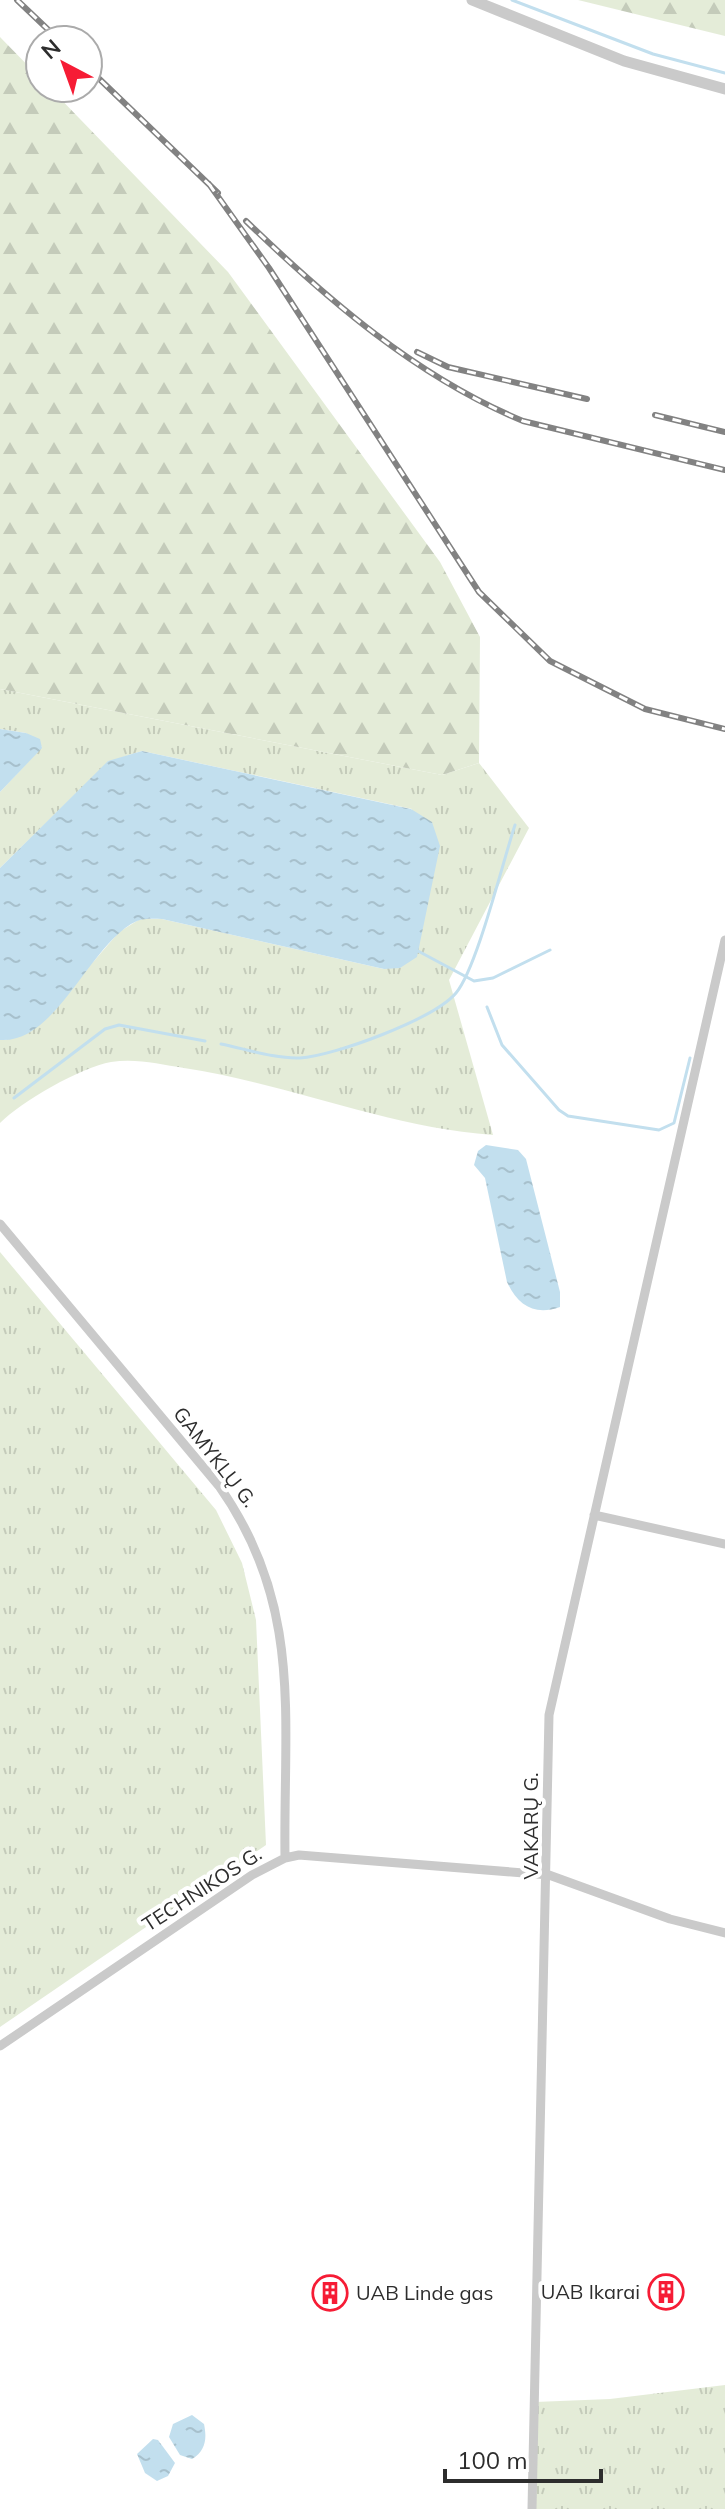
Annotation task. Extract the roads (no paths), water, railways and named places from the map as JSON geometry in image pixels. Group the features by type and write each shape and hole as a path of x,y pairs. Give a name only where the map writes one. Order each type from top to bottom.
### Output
{"street":[{"path":"472,0 624,61 725,89"},
{"name":"VAKARŲ G.","path":"532,2509 549,1875 549,1715 725,940"},
{"name":"GAMYKLŲ G.","path":"0,1224 219,1486 256,1547 271,1584 282,1645 285,1858"},
{"path":"594,1515 725,1544"},
{"name":"TECHNIKOS G.","path":"0,2046 252,1875 285,1858 299,1855 549,1875 670,1919 725,1933"}],"water":[{"path":"0,729 26,733 40,739 42,748 0,792"},
{"path":"142,751 411,809 432,822 440,846 417,957 400,968 384,969 162,919 143,919 120,932 56,1010 39,1026 20,1037 0,1040 0,868 108,761"},
{"path":"486,1145 518,1150 526,1159 560,1292 560,1307 543,1310 528,1307 516,1297 507,1282 485,1178 474,1165 478,1151"},
{"path":"192,2415 204,2424 205,2434 203,2448 192,2459 180,2455 169,2437 173,2424"},
{"path":"153,2439 158,2440 175,2463 168,2476 157,2481 145,2473 137,2454"}],"waterway":[{"path":"512,0 653,54 725,73"},
{"path":"221,1044 281,1057 316,1056 382,1034 444,1003 456,993 472,961 515,825"},
{"path":"418,951 474,981 493,978 550,950"},
{"path":"487,1007 502,1045 559,1110 568,1116 659,1130 674,1123 690,1058"},
{"path":"14,1098 105,1029 119,1025 205,1041"}],"railway":[{"path":"17,0 42,24"},
{"path":"104,83 218,193"},
{"path":"209,184 269,268 479,592 550,661 645,709 725,729"},
{"path":"246,221 309,279 376,334 410,359 484,403 523,421 725,470"},
{"path":"417,352 448,367 587,399"},
{"path":"655,415 725,432"}],"place":[{"name":"UAB Ikarai","path":"666,2292"},
{"name":"UAB Linde gas","path":"330,2293"}]}
